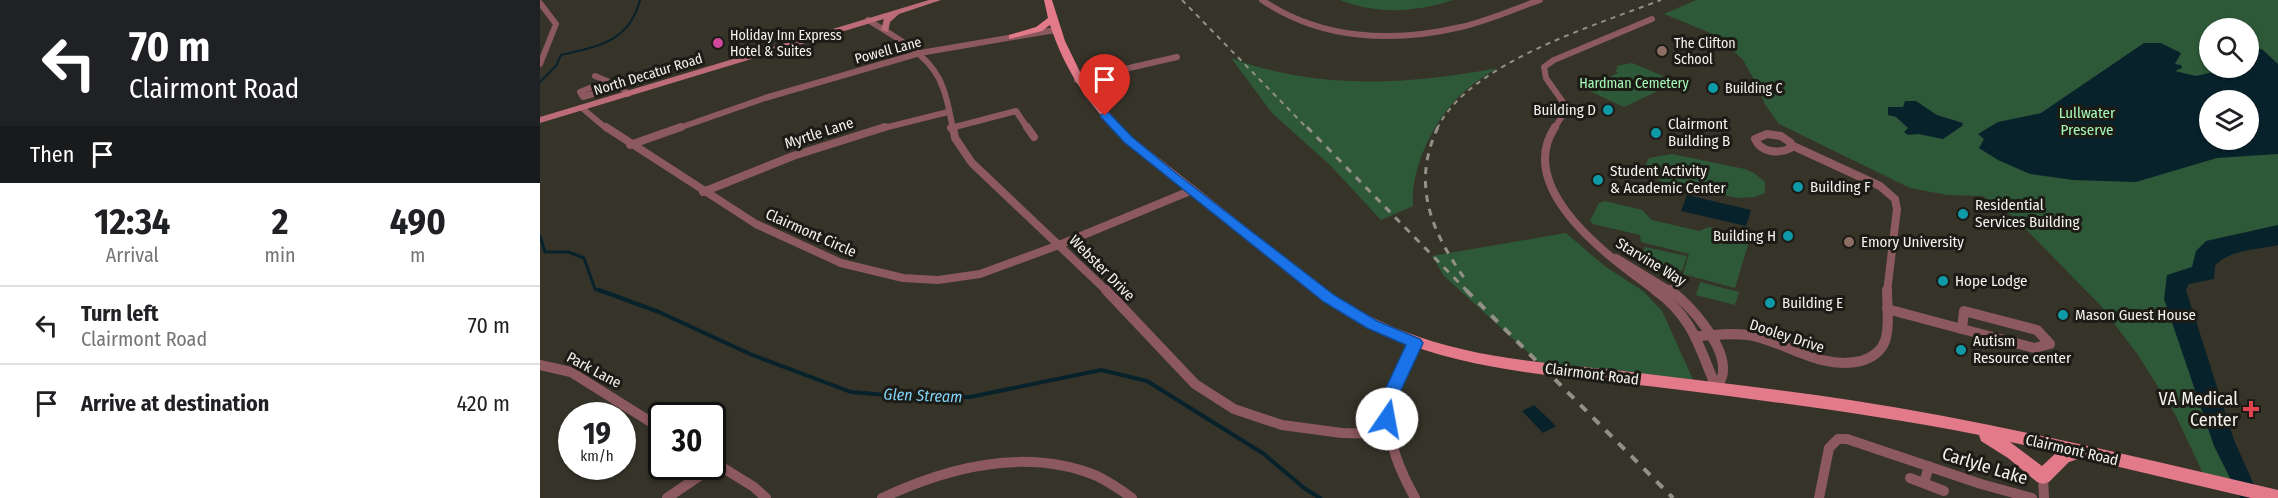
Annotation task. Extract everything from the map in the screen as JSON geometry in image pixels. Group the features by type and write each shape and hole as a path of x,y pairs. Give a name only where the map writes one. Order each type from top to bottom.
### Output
{"main road":[{"name":"North Decatur Road","path":"540,120 936,0"},
{"name":"Clairmont Road","path":"1048,0 1055,30 1066,60 1077,80 1120,131 1190,190 1329,298 1372,325 1415,343 1488,360 1879,411 1972,428 2278,497"},
{"path":"885,30 886,21 903,10"},
{"path":"1012,37 1039,29 1053,19"},
{"path":"1972,428 2005,446 2043,477 2063,458 2078,452"}],"street":[{"path":"1262,0 1285,16 1312,26 1355,33 1391,35 1434,32 1465,26 1540,0"},
{"path":"540,3 556,24 540,64"},
{"name":"Starvine Way","path":"1652,19 1554,60 1544,69 1546,78 1566,108 1546,144 1544,160 1547,178 1568,212 1603,251 1673,305 1698,336 1707,368 1718,389"},
{"name":"Webster Drive","path":"868,20 920,53 942,82 951,128 972,163 1059,245 1181,370 1214,398 1255,418 1282,425 1331,432 1388,434"},
{"name":"Powell Lane","path":"630,146 765,98 920,53 1055,30"},
{"path":"1077,80 1177,57"},
{"path":"596,76 628,94"},
{"path":"607,81 580,92 583,97 647,78"},
{"name":"Clairmont Circle","path":"582,108 630,146 756,224 830,259 862,270 903,278 938,280 970,276 1059,245 1190,190"},
{"path":"951,128 1016,111 1034,137"},
{"name":"Myrtle Lane","path":"703,192 810,149 878,128 948,112"},
{"name":"Dooley Drive","path":"1698,336 1746,335 1816,361 1837,364 1871,358 1884,346 1887,280 1897,209 1895,199 1880,186 1807,150 1791,145"},
{"name":"Starvine Way","path":"1603,251 1643,272 1683,299 1695,310 1712,335 1723,369 1718,389"},
{"path":"1887,309 1962,329 2034,348 2050,344 2037,330 1964,311 1962,329"},
{"path":"1415,343 1393,390 1387,419 1388,434 1396,463 1415,498"},
{"name":"Park Lane","path":"540,365 561,368 570,372 648,420"},
{"name":"Carlyle Lake","path":"1819,498 1829,448 1838,439 1847,439 2032,498"},
{"path":"882,498 904,487 958,470 983,465 1028,462 1049,463 1086,472 1110,483 1132,498"},
{"name":"Carlyle Lake","path":"1924,483 1929,466"},
{"path":"726,470 754,487 766,498"},
{"name":"Carlyle Lake","path":"2043,477 2044,498"},
{"path":"1910,478 1944,491"},
{"path":"667,498 692,480"}],"green space":[{"path":"1340,0 1453,0 1411,9 1383,10"},
{"name":"Lullwater Preserve","path":"1696,0 2278,0 2278,234 2228,245 2174,288 2249,490 2206,480 2175,414 2138,355 2101,306 2015,218 1983,196 1947,195 1910,188 1779,124 1764,103 1760,90 1743,60 1718,36 1664,14"},
{"path":"1231,58 1263,68 1329,80 1397,81 1497,68 1473,84 1455,101 1435,127 1416,175 1413,206 1381,220 1330,165 1272,113"},
{"name":"Hardman Cemetery","path":"1632,63 1677,82 1624,107 1583,88 1618,73 1615,70 1618,68 1616,66"},
{"path":"1672,154 1745,169 1765,182 1765,193 1755,197 1738,198 1663,182 1650,175 1645,166 1649,158"},
{"path":"1605,201 1642,210 1652,220 1699,231 1709,227 1750,238 1735,288 1683,274 1689,254 1641,242 1640,235 1593,224 1590,221 1599,203"},
{"path":"1566,233 1606,267 1643,291 1662,311 1696,386 1545,368 1444,276 1432,256"},
{"path":"1645,247 1687,256 1682,271 1641,261 1639,258"},
{"path":"1700,282 1739,292 1735,305 1696,295"}],"water":[{"path":"2144,43 2161,43 2181,53 2175,64 2181,65 2182,68 2175,71 2199,75 2199,78 2259,78 2259,49 2278,64 2278,154 2217,158 2136,182 2073,180 2030,174 1998,160 1979,148 1984,139 1978,134 1998,122 2041,113"},
{"path":"1905,101 1916,101 1937,115 1963,123 1962,126 1943,139 1918,134 1908,135 1904,132 1908,128 1896,117 1888,115 1888,107 1903,107"},
{"path":"1687,195 1751,210 1746,226 1681,211"},
{"path":"2278,225 2278,245 2228,256 2215,266 2214,279 2189,284 2186,290 2234,440 2260,498 2240,498 2214,446 2164,299 2167,275 2192,267 2196,251 2206,241"},
{"path":"1534,405 1556,426 1543,433 1522,411"}],"waterway":[{"path":"540,82 556,66 561,55 600,45 620,33 635,14 640,0"},
{"name":"Glen Stream","path":"540,236 545,252 568,252 584,258 595,289 603,292"},
{"name":"Glen Stream","path":"599,290 659,312 750,354 851,392 910,397 970,397 1101,370 1147,381 1264,454 1304,488 1320,498"}],"railway":[{"path":"1182,0 1308,129"},
{"path":"1438,128 1453,106 1476,85 1504,66 1570,34 1661,0"},
{"path":"1307,127 1468,292"},
{"path":"1438,128 1426,168 1429,206 1434,225 1465,279"},
{"path":"1466,290 1673,498"}],"place":[{"name":"Holiday Inn Express Hotel & Suites","path":"718,43"},
{"name":"The Clifton School","path":"1662,51"},
{"name":"Building C","path":"1713,88"},
{"name":"Building D","path":"1608,110"},
{"name":"Clairmont Building B","path":"1656,133"},
{"name":"Student Activity & Academic Center","path":"1598,180"},
{"name":"Building F","path":"1798,187"},
{"name":"Residential Services Building","path":"1963,214"},
{"name":"Building H","path":"1788,236"},
{"name":"Emory University","path":"1849,242"},
{"name":"Hope Lodge","path":"1943,281"},
{"name":"Building E","path":"1770,303"},
{"name":"Mason Guest House","path":"2063,315"},
{"name":"Autism Resource center","path":"1961,350"},
{"name":"VA Medical Center","path":"2251,409"}],"route":[{"path":"1105,116 1142,152 1329,298 1372,325 1415,343 1393,390 1387,419"}]}
